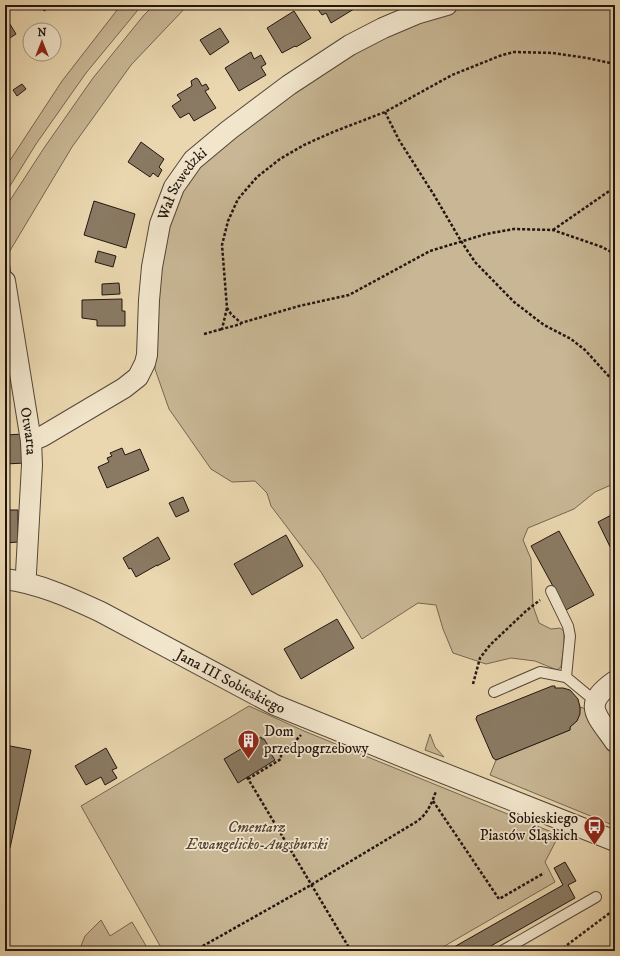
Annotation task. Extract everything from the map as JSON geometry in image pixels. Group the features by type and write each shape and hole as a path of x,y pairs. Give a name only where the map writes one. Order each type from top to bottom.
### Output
{"street":[{"name":"Wał Szwedzki","path":"31,441 124,388 142,371 147,355 152,267 160,224 174,187 193,160 229,130 289,85 350,45 383,28 416,14 447,5"},
{"name":"Otwarta","path":"5,281 31,441 32,465 26,573 24,582"},
{"name":"Jana III Sobieskiego","path":"5,579 24,582 53,592 101,612 275,705 615,841"},
{"path":"615,681 601,692 595,701 595,711 615,742"}],"lane":[{"path":"551,591 565,619 570,636 566,677"},
{"path":"494,692 540,672 566,677 595,701"},
{"path":"502,951 596,897"}],"path":[{"path":"222,329 226,308 222,245 228,220 238,199 257,177 280,159 304,145 333,132 385,112 452,75 502,55 514,52 553,53 615,64"},
{"path":"385,112 399,140 475,262 514,302 544,325 571,339 585,350 615,383"},
{"path":"553,230 615,187"},
{"path":"204,334 299,306 349,295 430,251 486,234 514,229 553,230 595,244 615,254"},
{"path":"226,308 241,324"},
{"path":"472,684 480,658 490,645 526,611 551,591"},
{"path":"309,719 299,739 281,753 281,759 248,778 351,951"},
{"path":"194,951 311,885 421,819 429,809 438,786"},
{"path":"433,801 499,899 544,873"},
{"path":"559,951 615,909"}],"green space":[{"path":"121,5 142,5 86,73 36,144 5,194 5,168 62,81"},
{"path":"154,5 188,5 131,65 72,147 8,254 11,274 5,270 5,208 44,148 93,78 144,15"},
{"path":"464,5 615,5 615,490 611,485 595,492 574,509 528,528 523,540 531,559 533,606 539,623 551,629 560,628 564,631 561,667 557,670 535,661 511,658 486,664 453,653 443,629 436,605 418,603 362,639 321,572 271,506 267,493 255,481 232,482 211,469 169,409 155,369 153,327 157,252 189,172 345,54 451,8"},
{"name":"Cmentarz Ewangelicko-Augsburski","path":"249,706 304,731 559,835 545,862 555,882 436,951 163,951 81,806"},
{"path":"580,707 586,709 615,752 615,826 490,775 496,760 570,730 570,727 579,716"},
{"path":"430,734 435,747 444,757 425,750"},
{"path":"101,920 110,936 132,922 149,951 79,951 85,936"}],"building":[{"path":"37,5 54,5 44,11 43,9 39,9"},
{"path":"321,5 351,5 354,9 331,23 326,13 322,15 317,8"},
{"path":"294,11 311,38 282,53 267,28"},
{"path":"5,16 16,34 5,41"},
{"path":"220,28 229,42 210,55 200,40"},
{"path":"251,52 254,59 261,55 266,64 261,67 266,75 239,91 225,68"},
{"path":"196,78 202,86 206,84 209,89 205,91 216,108 194,121 189,113 180,118 172,106 181,100 177,95 192,86 191,81"},
{"path":"22,84 26,89 17,96 13,90"},
{"path":"141,142 164,159 159,167 162,170 158,177 153,173 150,177 128,162"},
{"path":"94,201 135,214 126,248 84,235"},
{"path":"98,251 116,256 113,267 95,262"},
{"path":"119,283 120,294 102,295 102,284"},
{"path":"122,299 122,311 125,311 125,326 97,326 97,320 82,318 82,300"},
{"path":"23,434 25,463 5,464 5,435"},
{"path":"122,448 125,455 140,449 149,470 107,488 98,467 109,462 107,458 112,456 110,453"},
{"path":"183,497 189,511 176,517 169,503"},
{"path":"5,507 9,507 10,510 18,510 18,542 5,543"},
{"path":"615,513 615,557 598,522"},
{"path":"559,531 594,595 566,610 531,546"},
{"path":"286,535 303,566 252,595 234,564"},
{"path":"158,537 170,559 136,577 131,568 129,569 123,558"},
{"path":"337,619 354,648 301,679 284,649"},
{"path":"555,686 555,688 570,690 578,699 580,714 577,721 570,727 570,730 496,760 493,758 476,719 477,716"},
{"name":"Dom przedpogrzebowy","path":"261,737 269,747 269,751 275,760 238,783 224,759"},
{"path":"5,745 31,750 10,848 5,847"},
{"path":"106,748 117,768 112,770 117,778 105,785 101,777 86,785 75,766"},
{"path":"565,862 576,881 568,885 575,898 482,951 447,951 563,885 554,868"}],"place":[{"name":"Dom przedpogrzebowy","path":"249,760"},
{"name":"Sobieskiego Piastów Śląskich","path":"594,846"}]}
